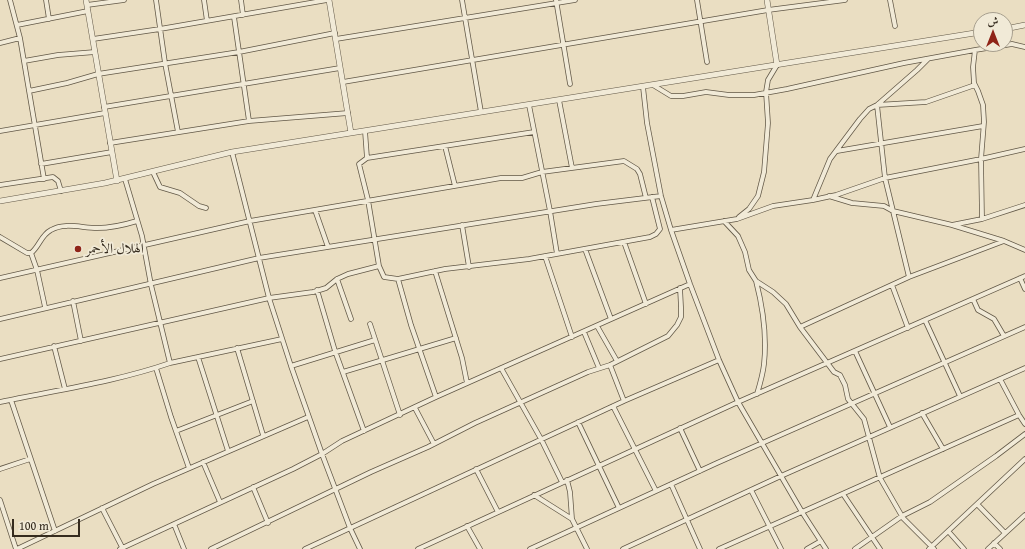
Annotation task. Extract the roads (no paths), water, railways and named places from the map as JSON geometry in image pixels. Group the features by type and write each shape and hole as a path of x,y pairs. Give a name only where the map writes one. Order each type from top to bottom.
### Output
{"street":[{"path":"10,0 20,38 44,179"},
{"path":"46,0 49,19"},
{"path":"17,25 49,19 87,5 124,0"},
{"path":"156,0 165,63 178,132"},
{"path":"204,0 207,22"},
{"path":"241,0 243,15"},
{"path":"93,39 207,22 328,0 335,33 351,133"},
{"path":"462,0 481,112"},
{"path":"336,39 575,0"},
{"path":"697,0 707,62"},
{"path":"737,219 749,208 758,196 764,172 768,123 766,92 768,80 777,65 767,0"},
{"path":"343,82 768,10 845,0"},
{"path":"890,0 895,26"},
{"path":"556,2 570,84"},
{"path":"87,5 117,181"},
{"path":"234,17 249,121"},
{"path":"1013,27 1025,25"},
{"path":"29,91 68,83 98,74 239,52 335,33"},
{"path":"0,201 117,181 232,152 973,33"},
{"path":"0,43 20,38"},
{"path":"1013,44 1025,47"},
{"path":"654,85 671,96 683,96 706,92 729,95 754,95 973,50"},
{"path":"24,62 95,52"},
{"path":"975,52 973,67 975,85 983,105 981,159 982,219"},
{"path":"813,200 830,159 860,120 869,109 877,105 928,59"},
{"path":"0,131 34,126 171,97 340,68"},
{"path":"877,105 926,102 975,85"},
{"path":"643,87 647,123 662,196 690,284 719,360 738,402 802,512 826,549"},
{"path":"559,100 572,168"},
{"path":"529,105 557,254"},
{"path":"877,105 885,178 909,277"},
{"path":"110,143 249,121 348,113"},
{"path":"837,151 983,126"},
{"path":"365,131 366,158"},
{"path":"534,132 366,158 359,164 368,200 379,266 384,277 398,279 435,271 545,256 650,237 659,231 652,197"},
{"path":"445,146 455,186"},
{"path":"672,230 737,219 773,206 813,200 885,178 1025,149"},
{"path":"41,164 112,152"},
{"path":"232,152 269,298 290,366 350,528 360,549"},
{"path":"0,278 250,221 500,178 522,178 542,172 624,161 637,169 640,174 646,198"},
{"path":"153,172 160,187 180,193 198,206 206,208"},
{"path":"0,185 56,178 61,191"},
{"path":"125,179 144,246 151,285 170,363"},
{"path":"0,319 45,307 151,285 259,258 550,211 662,196"},
{"path":"828,196 852,203 884,206 893,211 952,225 1004,241 1025,250"},
{"path":"952,225 982,219 1025,205"},
{"path":"315,210 328,247"},
{"path":"31,253 44,235 58,226 98,228 137,221"},
{"path":"724,221 738,236 745,252 750,270 756,281 764,319 766,344 764,365 757,394"},
{"path":"462,225 469,267"},
{"path":"0,237 27,253 31,253"},
{"path":"800,327 909,277 1004,241"},
{"path":"624,242 646,304"},
{"path":"585,249 611,319"},
{"path":"31,253 37,270 45,307"},
{"path":"545,256 572,337"},
{"path":"0,359 269,298 300,294 326,288 337,279 348,274 379,266"},
{"path":"435,271 462,358 466,383"},
{"path":"418,549 680,428 1025,276"},
{"path":"1020,278 1025,289"},
{"path":"337,279 351,319"},
{"path":"398,279 411,325 436,397"},
{"path":"756,281 773,292 786,304 800,327 834,372 840,375 845,385 848,399 864,419 880,478 902,516 932,548 948,531 1025,459"},
{"path":"102,508 122,549 293,469 322,454 342,441 466,383 598,326 690,284"},
{"path":"892,285 908,328"},
{"path":"212,549 371,472 434,444 475,423 562,383 610,365 668,336 681,317 682,307 680,288"},
{"path":"317,290 335,351 344,372 364,431"},
{"path":"973,299 978,310 994,319 1004,336"},
{"path":"73,301 81,341"},
{"path":"925,320 960,396"},
{"path":"370,324 400,415"},
{"path":"598,326 617,361"},
{"path":"530,549 671,484 1025,327"},
{"path":"584,332 599,368"},
{"path":"344,372 456,338"},
{"path":"0,402 83,386 156,368 170,363 282,339"},
{"path":"290,366 375,340"},
{"path":"54,346 64,389"},
{"path":"237,348 263,435"},
{"path":"855,351 890,427"},
{"path":"198,357 228,451"},
{"path":"305,549 613,406 719,360"},
{"path":"610,365 624,401"},
{"path":"156,368 189,468"},
{"path":"501,368 565,481 570,492 572,519 586,549"},
{"path":"624,549 781,476 1025,368"},
{"path":"1000,379 1025,424"},
{"path":"11,400 55,531"},
{"path":"176,431 253,401"},
{"path":"613,406 656,491"},
{"path":"415,408 434,444"},
{"path":"922,413 943,449"},
{"path":"719,549 1019,415"},
{"path":"0,500 17,549 26,547 102,508 263,435 308,417"},
{"path":"578,422 619,508"},
{"path":"680,428 700,471"},
{"path":"855,549 902,516 930,502 1025,434"},
{"path":"0,469 30,458"},
{"path":"203,462 220,502"},
{"path":"476,469 498,512"},
{"path":"671,484 700,549"},
{"path":"253,487 268,523"},
{"path":"751,490 781,549"},
{"path":"843,494 880,549"},
{"path":"534,495 572,519"},
{"path":"978,504 1005,533"},
{"path":"988,549 1025,515"},
{"path":"174,524 184,549"},
{"path":"467,526 480,549"},
{"path":"948,531 964,549"},
{"path":"807,549 821,542"},
{"path":"994,543 1000,549"}],"place":[{"name":"الهلال الأحمر","path":"78,249"}]}
